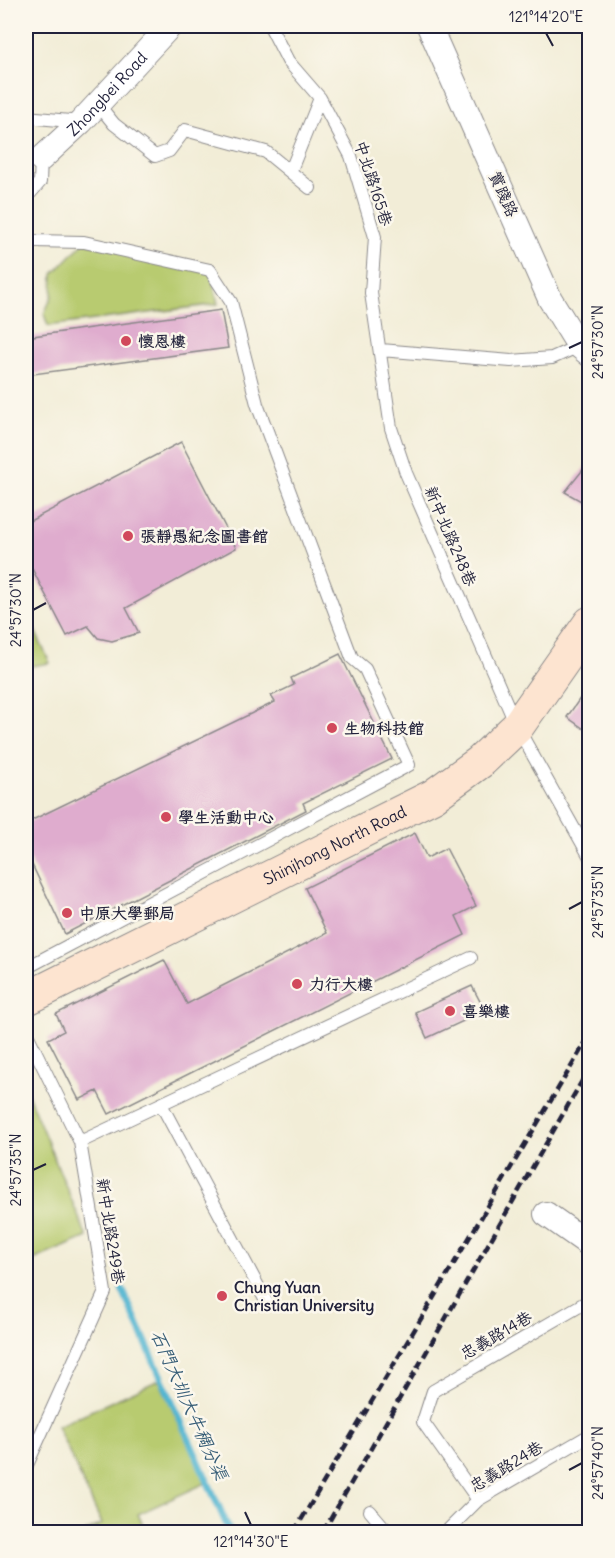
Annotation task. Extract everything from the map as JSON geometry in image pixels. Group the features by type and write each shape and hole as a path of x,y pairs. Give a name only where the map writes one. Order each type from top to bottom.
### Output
{"street":[{"name":"Zhongbei Road","path":"33,160 81,122 170,26"},
{"name":"實踐路","path":"429,26 550,299 584,350"},
{"name":"Shinjhong North Road","path":"26,999 433,796 480,762 518,727 590,623"},
{"path":"546,1214 590,1245"}],"lane":[{"name":"中北路165巷","path":"270,26 288,60 320,98 351,156 375,237 371,293 381,350"},
{"path":"291,170 320,98"},
{"path":"97,103 114,124 155,156 169,151 184,130 266,152 291,170 310,188"},
{"path":"26,117 81,122"},
{"path":"26,198 40,182 33,160"},
{"path":"26,236 32,241 84,242 210,270 231,302 257,404 352,658 364,669 409,765 26,968"},
{"path":"381,350 511,362 552,358 584,350"},
{"name":"新中北路248巷","path":"381,350 391,428 406,473 518,727"},
{"path":"518,727 588,847"},
{"path":"80,1142 471,958"},
{"name":"新中北路249巷","path":"26,1032 80,1142 105,1292 26,1467"},
{"path":"161,1104 267,1303"},
{"name":"忠義路14巷","path":"478,1500 423,1422 433,1391 590,1300"},
{"name":"忠義路24巷","path":"446,1533 478,1500 590,1435"},
{"path":"370,1511 388,1533"}],"green space":[{"path":"84,242 210,270 218,304 48,326 44,314 52,296 53,274"},
{"path":"26,612 50,663 26,667"},
{"path":"26,1090 87,1237 26,1263"},
{"path":"159,1380 206,1483 138,1514 146,1532 85,1532 102,1524 57,1426"}],"building":[{"name":"懷恩樓","path":"221,310 228,348 26,375 26,337"},
{"name":"張靜愚紀念圖書館","path":"181,442 236,548 126,608 139,633 112,641 98,638 88,626 67,636 26,557 26,523"},
{"path":"590,461 590,506 565,492"},
{"name":"學生活動中心","path":"340,654 392,759 303,803 306,810 65,934 26,852 26,823 275,702 271,696 294,685 291,678"},
{"path":"590,684 590,733 567,717"},
{"name":"力行大樓","path":"415,833 427,858 446,848 476,906 456,916 465,935 109,1114 97,1091 79,1100 48,1039 64,1031 56,1014 164,960 187,1004 327,933 305,888"},
{"name":"喜樂樓","path":"472,986 485,1011 427,1038 415,1012"}],"waterway":[{"name":"石門大圳大牛稠分渠","path":"122,1289 230,1532"}],"railway":[{"path":"294,1532 590,1035"},
{"path":"323,1532 590,1067"}],"place":[{"name":"懷恩樓","path":"126,341"},
{"name":"張靜愚紀念圖書館","path":"128,536"},
{"name":"生物科技館","path":"332,728"},
{"name":"學生活動中心","path":"166,817"},
{"name":"中原大學郵局","path":"67,913"},
{"name":"力行大樓","path":"297,984"},
{"name":"喜樂樓","path":"450,1011"},
{"name":"Chung Yuan Christian University","path":"222,1296"}]}
